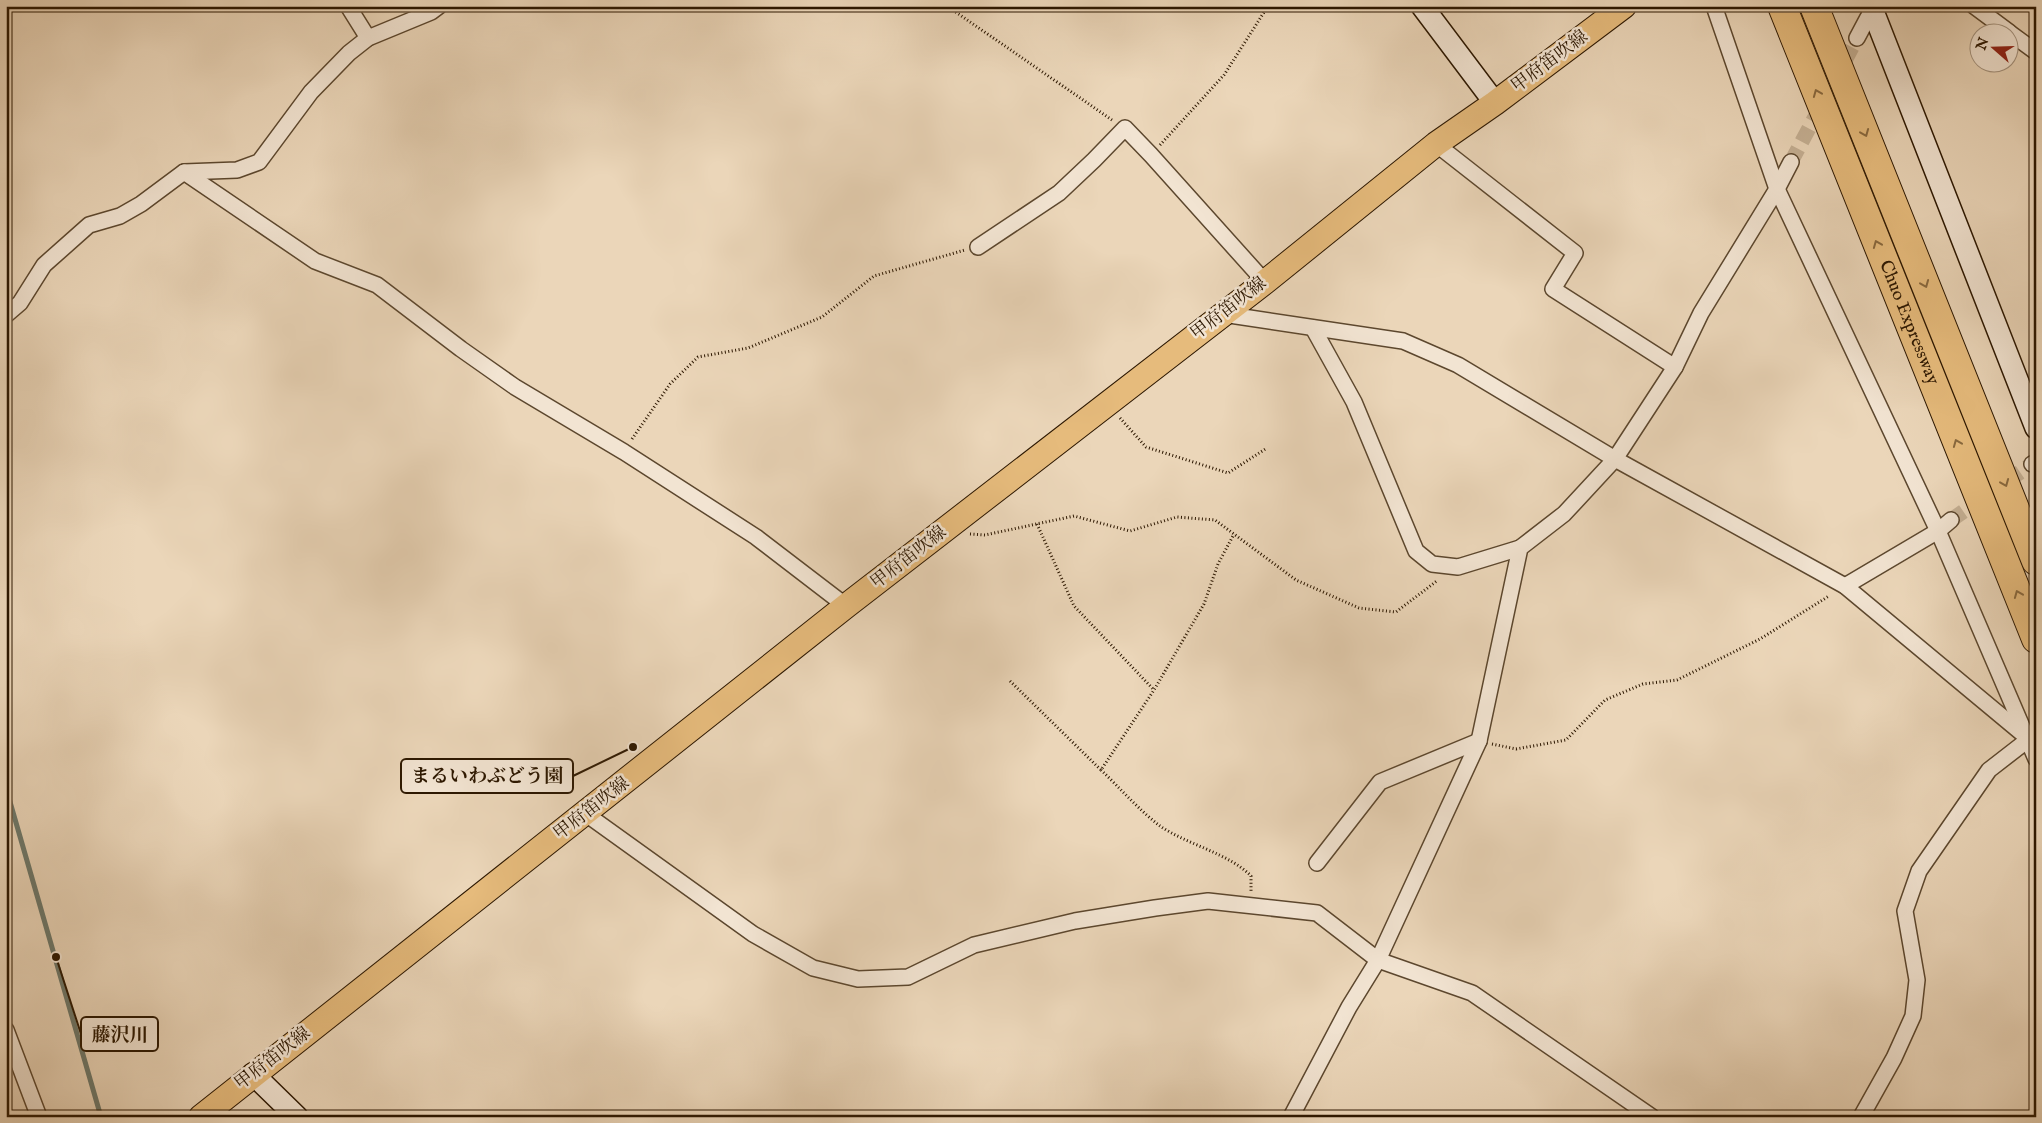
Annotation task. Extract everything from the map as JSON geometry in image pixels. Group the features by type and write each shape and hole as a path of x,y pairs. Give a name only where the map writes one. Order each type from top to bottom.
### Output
{"highway":[{"name":"Chuo Expressway","path":"1782,6 2036,639"},
{"name":"Chuo Expressway","path":"1814,6 2036,561"}],"main road":[{"name":"甲府笛吹線","path":"201,1117 253,1074 586,814 846,606 1265,282 1436,144 1495,103 1624,6"}],"street":[{"path":"348,6 368,38"},
{"path":"6,315 20,303 44,264 90,225 120,216 141,204 184,172 237,170 259,162 312,92 349,54 368,38 431,12 439,6"},
{"path":"1422,6 1495,103"},
{"path":"1714,6 1777,188 1938,531 2032,740 2036,758"},
{"path":"1974,6 1995,22"},
{"path":"1857,38 1872,7"},
{"path":"1872,7 2036,428"},
{"path":"2020,41 2036,52"},
{"path":"978,247 1059,193 1125,128 1265,282"},
{"path":"1436,144 1575,253 1553,289 1675,367"},
{"path":"1313,328 1354,402 1416,551 1432,564 1458,567 1520,548 1564,514 1615,459 1675,367 1701,313 1791,162"},
{"path":"184,172 315,261 377,285 516,388 624,452 756,537 846,606"},
{"path":"1223,314 1403,341 1458,365 1615,459 1845,586 2032,740"},
{"path":"1845,586 1938,531 1951,520"},
{"path":"1291,1117 1349,1007 1378,960 1479,741 1520,548"},
{"path":"1861,1117 1894,1058 1913,1016 1917,980 1905,911 1919,872 1989,770 2032,740"},
{"path":"1317,864 1380,782 1479,741"},
{"path":"586,814 753,934 812,968 858,979 908,977 974,945 1074,921 1208,901 1317,913 1378,960 1472,993 1652,1117"},
{"path":"6,1030 39,1117"},
{"path":"253,1074 297,1117"}],"path":[{"path":"947,6 1125,128"},
{"path":"1151,155 1224,75 1268,6"},
{"path":"624,452 670,384 698,357 748,348 822,318 874,276 978,247"},
{"path":"1108,404 1146,448 1228,473 1267,448"},
{"path":"942,532 985,535 1074,516 1130,531 1177,517 1216,520 1296,580 1360,608 1396,612 1458,567"},
{"path":"1037,524 1074,606 1154,690"},
{"path":"1101,770 1154,690 1204,604 1218,564 1234,534"},
{"path":"1479,741 1516,749 1566,740 1605,700 1643,684 1677,680 1760,639 1845,586"},
{"path":"1010,681 1160,826 1243,867 1251,876 1251,906"}],"waterway":[{"path":"6,788 101,1117"}],"tunnel":[{"path":"1791,162 1857,38"},
{"path":"1951,520 2032,464"}],"place":[{"name":"まるいわぶどう園","path":"633,747"},
{"name":"藤沢川","path":"56,957"}]}
